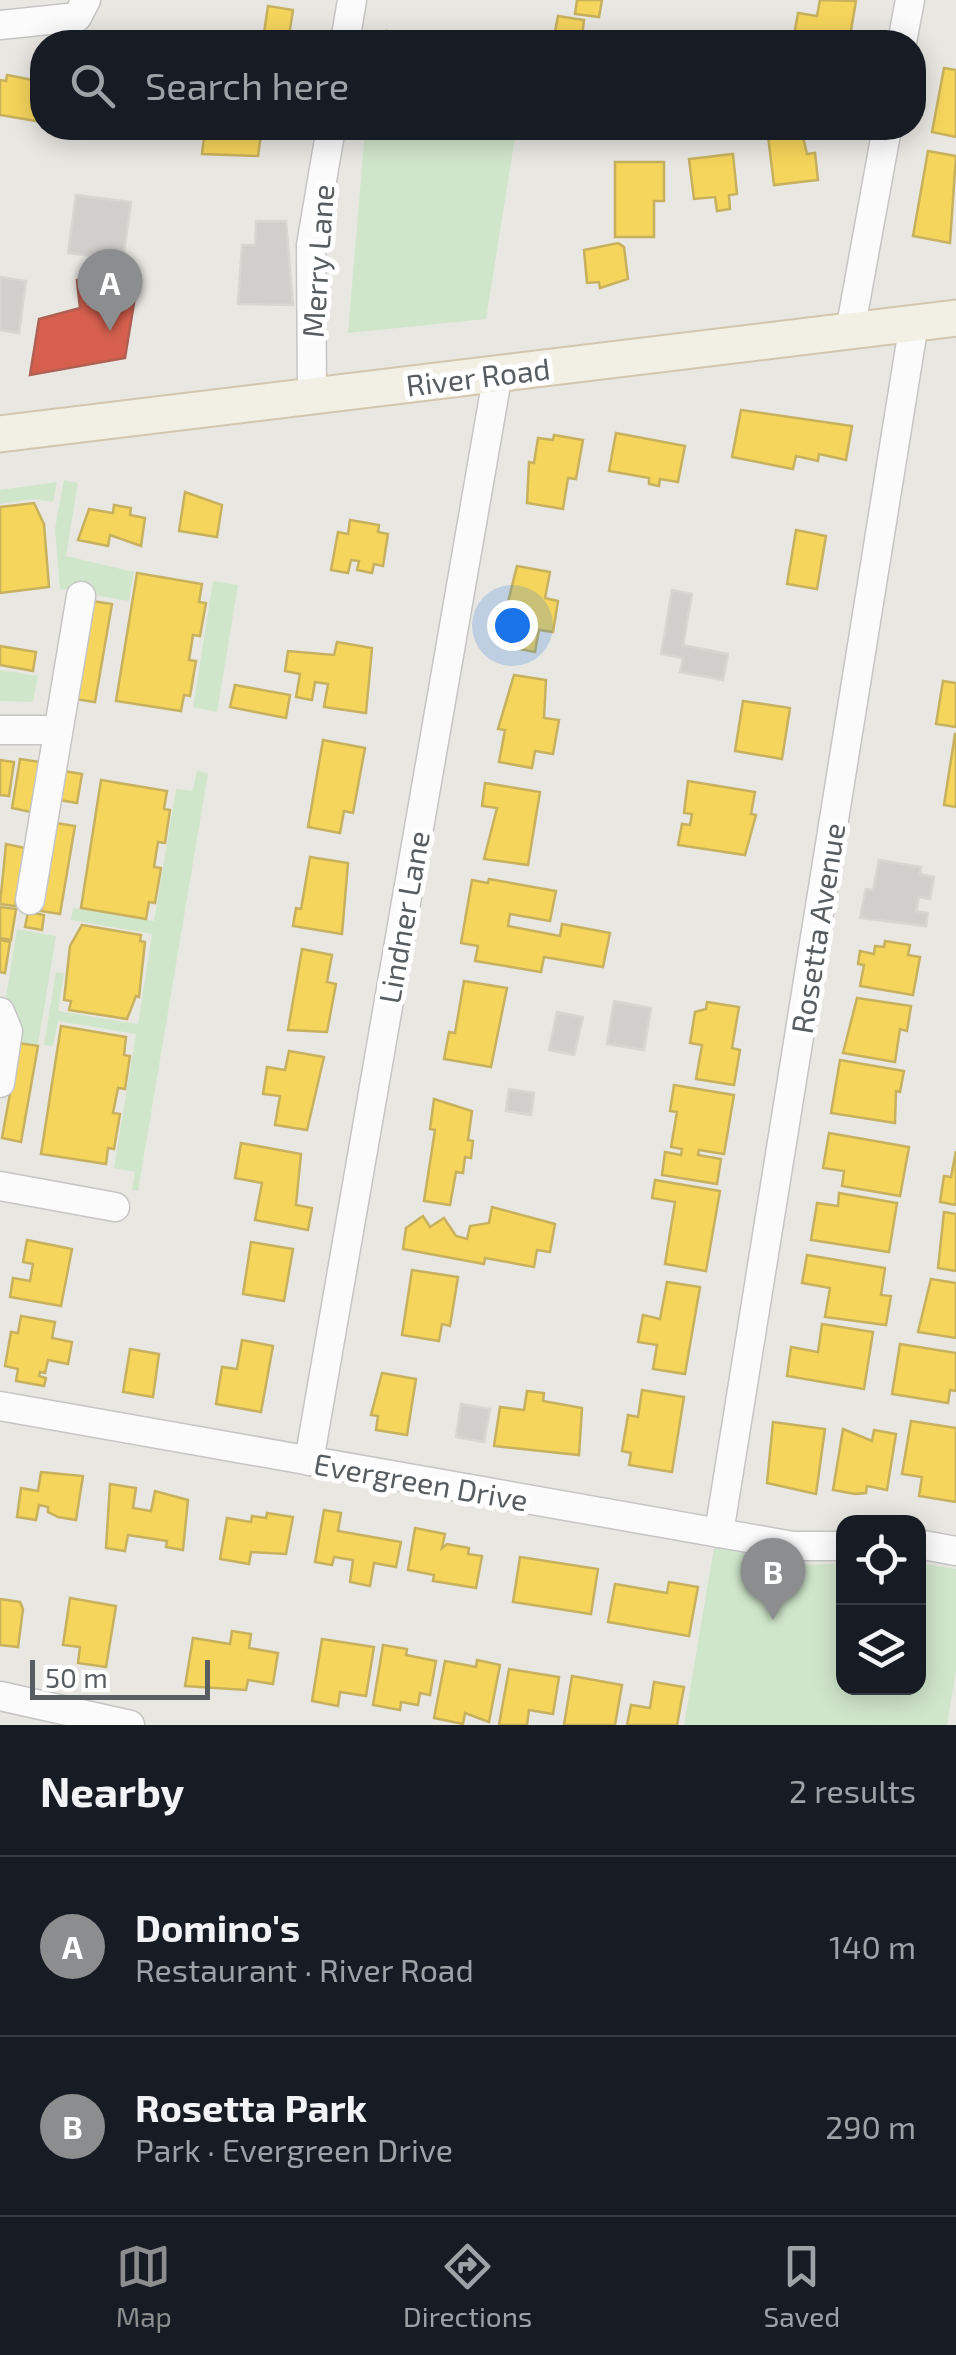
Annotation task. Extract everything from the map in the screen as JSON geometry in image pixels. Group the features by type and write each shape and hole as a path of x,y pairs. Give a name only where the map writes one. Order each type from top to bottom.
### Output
{"main road":[{"name":"River Road","path":"0,434 956,318"}],"street":[{"path":"0,25 63,22 77,17 86,0"},
{"path":"347,30 352,0"},
{"path":"904,30 910,0"},
{"name":"Merry Lane","path":"312,396 310,268 329,140"},
{"path":"850,331 884,140"},
{"name":"Rosetta Avenue","path":"719,1533 914,323"},
{"name":"Lindner Lane","path":"309,1461 498,374"},
{"path":"30,900 80,596"},
{"path":"0,730 58,730"},
{"path":"0,1012 8,1030 0,1083"},
{"path":"0,1186 115,1207"},
{"name":"Evergreen Drive","path":"0,1406 793,1546 836,1546"},
{"path":"926,1545 956,1551"},
{"path":"0,1696 130,1725"}],"green space":[{"path":"364,140 515,140 486,319 348,333"},
{"path":"64,480 78,483 66,556 134,572 129,601 60,589 55,529"},
{"path":"57,482 53,502 34,499 0,504 0,490"},
{"path":"213,581 238,585 217,712 193,707"},
{"path":"0,670 38,676 33,702 0,701"},
{"path":"197,771 208,773 138,1191 132,1190 135,1172 114,1168 136,1034 58,1021 53,1046 44,1045 56,972 64,973 58,1011 138,1024 152,934 71,920 73,908 154,921 176,789 193,791"},
{"path":"17,929 56,936 38,1045 20,1042 18,1017 6,997"},
{"path":"714,1548 810,1565 836,1563 836,1695 926,1695 926,1564 956,1569 956,1671 947,1725 684,1725"}],"building: Homes":[{"path":"577,0 602,0 599,17 575,14"},
{"path":"820,0 856,1 851,30 795,30 798,13 817,16"},
{"path":"268,6 293,10 290,30 264,30"},
{"path":"558,16 584,20 583,30 555,30"},
{"path":"944,68 956,70 956,137 932,132"},
{"path":"7,75 30,79 30,120 0,115 0,80 6,81"},
{"path":"204,140 260,140 258,156 202,154"},
{"path":"768,140 804,140 807,154 815,153 818,180 774,185"},
{"path":"928,151 956,156 950,243 913,236"},
{"path":"733,154 737,194 729,195 730,209 717,211 715,197 694,199 689,159"},
{"path":"615,162 664,162 664,201 654,201 654,237 615,237"},
{"path":"618,243 624,247 628,279 600,288 599,282 587,283 584,250"},
{"path":"741,410 852,426 846,460 819,454 818,461 796,456 793,469 732,457"},
{"path":"616,433 685,446 678,482 660,479 659,486 649,484 649,478 609,471"},
{"path":"554,435 583,440 576,479 568,478 563,509 527,503 529,462 534,463 538,438 553,440"},
{"path":"185,492 222,505 217,537 179,531"},
{"path":"34,503 44,524 49,587 0,593 0,507"},
{"path":"114,505 131,508 130,515 145,518 141,546 110,535 108,546 78,540 89,509 113,513"},
{"path":"350,520 379,525 378,532 388,534 383,566 374,564 372,573 357,570 359,561 351,560 348,573 331,570 338,532 348,534"},
{"path":"796,530 826,536 817,589 787,584"},
{"path":"517,566 550,572 545,598 558,601 553,632 539,630 535,652 504,646 508,623 503,622"},
{"path":"137,573 202,584 199,602 206,603 200,636 193,635 189,660 196,661 190,696 184,695 181,711 116,701"},
{"path":"92,601 112,604 95,702 75,699"},
{"path":"337,642 372,648 366,713 324,707 328,684 315,682 312,700 296,697 300,674 285,671 288,651 334,655"},
{"path":"0,646 36,652 33,671 0,665"},
{"path":"514,675 546,680 544,718 559,720 553,754 535,751 532,768 499,762 505,730 498,729"},
{"path":"943,681 956,683 956,727 936,724"},
{"path":"235,685 290,695 286,718 230,707"},
{"path":"743,701 790,708 782,759 735,751"},
{"path":"956,734 956,807 944,805"},
{"path":"323,740 365,748 353,813 344,811 340,833 308,827"},
{"path":"20,759 40,762 31,812 12,808"},
{"path":"0,760 14,762 9,796 0,795"},
{"path":"64,771 82,774 77,803 59,800"},
{"path":"101,780 167,791 164,809 170,810 165,843 158,842 154,867 161,868 155,903 149,902 146,919 81,908"},
{"path":"688,781 755,792 751,814 756,815 745,855 678,845 682,824 690,825 692,814 684,813"},
{"path":"485,783 540,792 528,865 484,859 497,808 482,806"},
{"path":"56,823 75,826 60,914 41,911"},
{"path":"6,844 25,848 15,906 0,904"},
{"path":"310,857 348,863 342,934 293,926 296,908 301,909"},
{"path":"489,879 556,891 550,921 510,914 508,926 560,936 562,924 610,933 603,967 544,957 541,972 475,961 478,946 461,943 472,880 488,883"},
{"path":"0,907 16,909 11,940 0,938"},
{"path":"28,912 44,915 42,930 25,927"},
{"path":"82,925 141,935 140,941 145,942 139,997 136,996 127,1019 69,1010 71,1001 64,1000 70,946"},
{"path":"0,940 10,942 5,973 0,972"},
{"path":"885,941 910,945 908,955 920,957 913,995 860,986 864,965 858,964 860,951 874,954 875,946 884,947"},
{"path":"302,949 332,955 327,982 336,984 327,1032 288,1030"},
{"path":"464,981 507,988 491,1067 444,1059 449,1032 455,1033"},
{"path":"857,998 911,1006 907,1031 900,1029 895,1062 843,1053"},
{"path":"707,1002 739,1007 732,1048 740,1050 734,1085 696,1079 702,1045 690,1043 695,1012 706,1009"},
{"path":"61,1026 126,1037 124,1055 130,1056 125,1089 118,1088 113,1113 120,1114 114,1149 108,1148 106,1164 41,1154"},
{"path":"19,1043 38,1046 21,1142 2,1138"},
{"path":"289,1051 324,1057 307,1130 275,1125 280,1096 263,1094 267,1067 285,1070"},
{"path":"840,1060 904,1071 900,1092 896,1091 895,1123 831,1113"},
{"path":"674,1085 734,1095 724,1154 699,1150 698,1155 721,1159 717,1184 662,1175 665,1152 681,1155 682,1149 671,1147 677,1112 670,1111"},
{"path":"434,1099 472,1111 468,1140 473,1141 471,1158 465,1157 463,1173 456,1172 450,1205 424,1201 435,1130 430,1129"},
{"path":"829,1133 909,1147 900,1196 842,1186 844,1171 823,1168"},
{"path":"241,1143 301,1154 296,1205 312,1208 308,1230 255,1220 262,1183 235,1178"},
{"path":"956,1151 956,1205 940,1202 944,1176 951,1177"},
{"path":"655,1180 720,1191 706,1271 665,1264 675,1202 652,1198"},
{"path":"839,1193 897,1203 889,1252 811,1240 817,1203 838,1206"},
{"path":"492,1207 555,1224 550,1252 537,1250 534,1267 485,1258 484,1264 403,1249 406,1228 423,1216 430,1227 444,1218 456,1236 467,1239 470,1226 489,1223"},
{"path":"944,1212 956,1214 956,1271 938,1268"},
{"path":"27,1240 72,1249 61,1306 10,1297 13,1278 30,1281 33,1264 23,1262"},
{"path":"251,1242 293,1249 284,1301 243,1294"},
{"path":"807,1255 885,1268 881,1295 891,1296 886,1325 825,1317 830,1288 802,1283"},
{"path":"412,1270 458,1277 450,1326 442,1324 439,1341 402,1335"},
{"path":"931,1279 956,1283 956,1338 918,1332"},
{"path":"667,1282 700,1287 685,1374 653,1369 657,1345 638,1342 643,1315 660,1319"},
{"path":"21,1316 55,1322 52,1338 72,1342 68,1364 48,1360 45,1373 40,1372 39,1376 46,1378 44,1386 16,1381 18,1369 5,1366 11,1332 18,1333"},
{"path":"822,1324 873,1332 864,1389 787,1376 791,1347 818,1352"},
{"path":"242,1340 273,1346 261,1412 216,1404 222,1367 237,1369"},
{"path":"900,1344 956,1353 956,1391 950,1390 948,1403 892,1394"},
{"path":"130,1349 159,1354 153,1397 123,1392"},
{"path":"382,1373 416,1379 407,1435 376,1430 378,1416 371,1415"},
{"path":"642,1390 684,1397 672,1472 629,1465 631,1453 622,1451 628,1415 638,1417"},
{"path":"527,1391 544,1393 543,1401 582,1408 579,1455 494,1446 500,1407 524,1410"},
{"path":"911,1421 956,1428 956,1502 919,1496 922,1477 902,1474"},
{"path":"773,1422 825,1429 816,1494 767,1483"},
{"path":"843,1429 872,1441 874,1430 896,1434 887,1490 867,1486 866,1493 855,1494 833,1490"},
{"path":"41,1472 83,1476 76,1520 58,1517 48,1512 48,1507 39,1505 36,1520 17,1517 21,1488 38,1491"},
{"path":"110,1484 136,1488 133,1508 151,1511 155,1491 188,1500 183,1550 166,1547 167,1541 128,1535 125,1551 106,1548"},
{"path":"324,1510 341,1513 338,1531 401,1542 396,1567 374,1563 370,1586 350,1582 353,1560 334,1557 332,1565 315,1562"},
{"path":"267,1513 293,1517 286,1554 251,1552 249,1564 220,1559 227,1518 251,1522 252,1516 266,1518"},
{"path":"415,1528 445,1534 442,1548 447,1544 469,1548 468,1554 482,1556 476,1588 433,1581 434,1575 408,1570"},
{"path":"520,1557 598,1569 591,1614 513,1602"},
{"path":"669,1582 698,1587 689,1636 608,1622 615,1584 667,1593"},
{"path":"70,1598 116,1606 106,1667 78,1663 80,1647 63,1645"},
{"path":"0,1599 20,1602 23,1609 18,1647 0,1645"},
{"path":"232,1631 251,1634 249,1648 278,1653 273,1684 248,1680 246,1690 185,1686 193,1638 230,1644"},
{"path":"322,1639 374,1647 366,1696 340,1692 338,1706 312,1701"},
{"path":"383,1645 407,1649 406,1655 436,1661 430,1695 420,1693 418,1705 401,1702 400,1710 373,1705"},
{"path":"477,1660 500,1665 489,1722 465,1713 463,1724 434,1718 445,1661 476,1667"},
{"path":"509,1669 559,1677 553,1714 529,1710 527,1725 499,1725"},
{"path":"572,1676 622,1685 615,1725 564,1725"},
{"path":"654,1682 684,1687 677,1725 627,1725 631,1705 650,1708"}],"building: Shops":[{"path":"139,273 125,358 30,375 39,319 80,308 77,280"}],"building: Other":[{"path":"76,195 131,202 123,260 68,253"},
{"path":"256,221 286,221 293,305 238,304 242,245 255,245"},
{"path":"0,277 26,281 19,333 0,330"},
{"path":"672,590 692,594 683,645 728,654 723,680 680,672 683,658 661,654"},
{"path":"879,860 921,867 920,874 934,877 930,899 919,897 916,911 928,913 926,926 860,918 866,889 873,890"},
{"path":"614,1001 651,1008 644,1050 607,1044"},
{"path":"557,1012 583,1017 574,1055 549,1050"},
{"path":"509,1089 534,1093 531,1115 506,1111"},
{"path":"461,1404 490,1409 484,1442 456,1437"}],"place":[{"name":"Domino's","path":"110,331"},
{"name":"Rosetta Park","path":"773,1620"}]}
